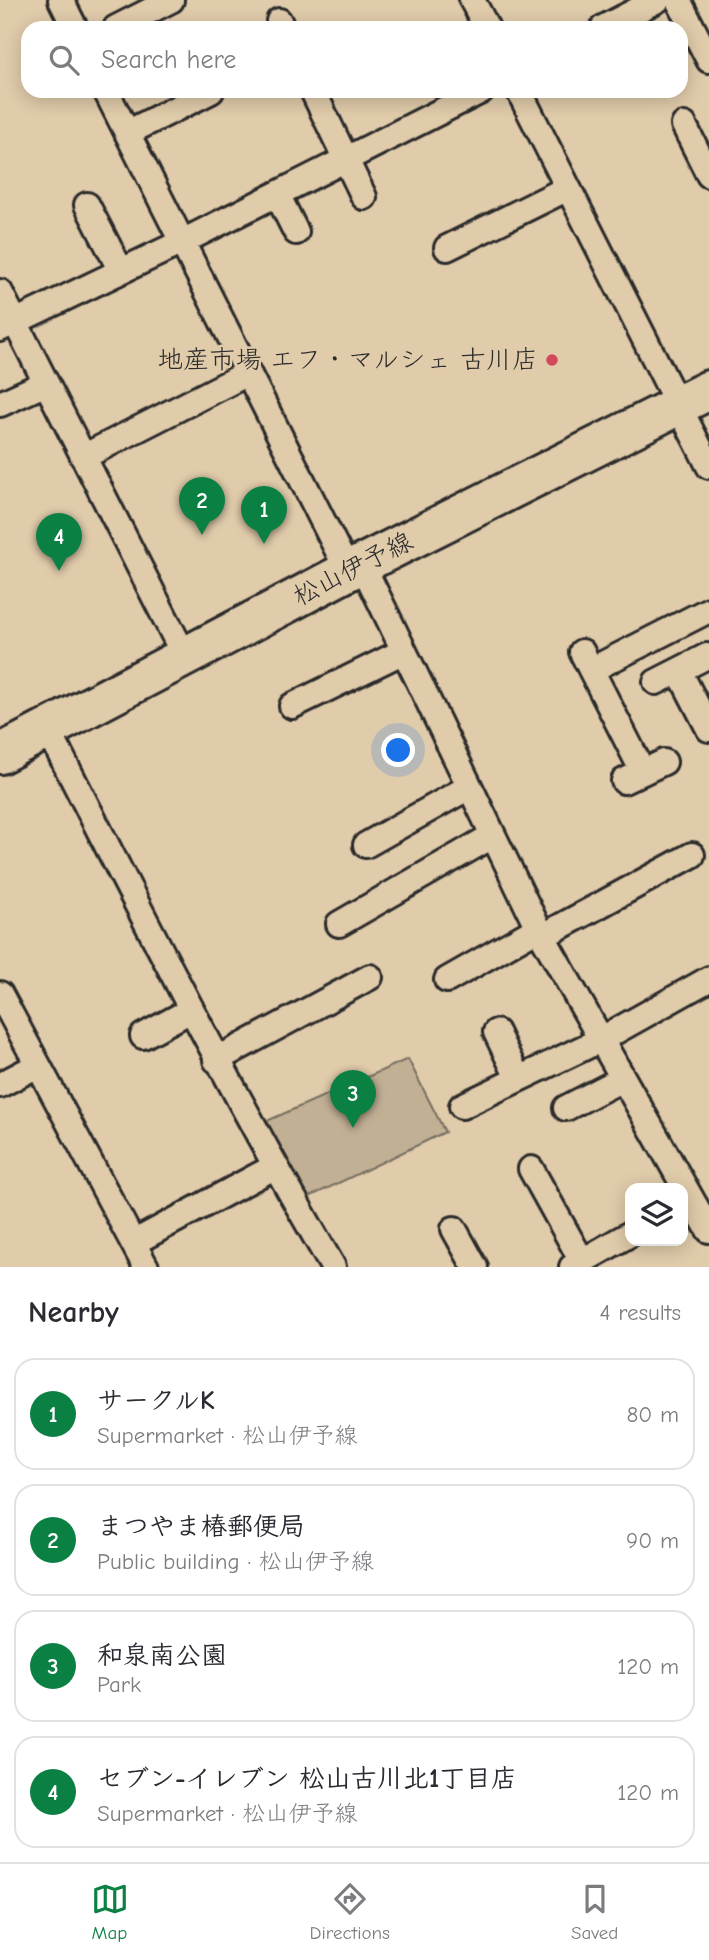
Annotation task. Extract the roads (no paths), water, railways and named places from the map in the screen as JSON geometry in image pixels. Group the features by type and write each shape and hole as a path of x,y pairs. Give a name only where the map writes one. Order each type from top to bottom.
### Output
{"main road":[{"name":"松山伊予線","path":"0,754 355,567 693,398"}],"street":[{"path":"61,0 72,21"},
{"path":"130,21 171,0"},
{"path":"472,0 482,21"},
{"path":"616,21 657,0"},
{"path":"678,0 709,60"},
{"path":"110,98 248,373 404,651 540,932 622,1079 694,1198 709,1230"},
{"path":"127,133 197,98"},
{"path":"316,98 363,197"},
{"path":"7,325 182,242 467,98"},
{"path":"523,98 568,188 693,398 709,466"},
{"path":"696,136 709,175"},
{"path":"447,247 568,188"},
{"path":"277,194 296,232"},
{"path":"88,205 121,271"},
{"path":"0,292 7,325 46,383 184,657"},
{"path":"83,457 248,373"},
{"path":"0,404 46,383"},
{"path":"644,772 587,661 709,610"},
{"path":"292,706 404,651"},
{"path":"656,682 707,656"},
{"path":"679,671 709,729"},
{"path":"48,730 216,1060 274,1167 333,1267"},
{"path":"366,845 469,787"},
{"path":"338,924 492,836"},
{"path":"447,980 679,856"},
{"path":"216,1060 340,1006 370,977"},
{"path":"462,1106 600,1040 709,979"},
{"path":"0,994 146,1267"},
{"path":"142,1036 191,1010"},
{"path":"496,1032 519,1078"},
{"path":"0,1085 38,1066"},
{"path":"566,1108 622,1079"},
{"path":"133,1243 274,1167"},
{"path":"531,1169 577,1264 625,1237"},
{"path":"454,1229 475,1267"}],"place":[{"name":"地産市場 エフ・マルシェ 古川店","path":"552,360"},
{"name":"まつやま椿郵便局","path":"202,535"},
{"name":"サークルK","path":"264,544"},
{"name":"セブン-イレブン 松山古川北1丁目店","path":"59,571"},
{"name":"和泉南公園","path":"353,1128"}]}
